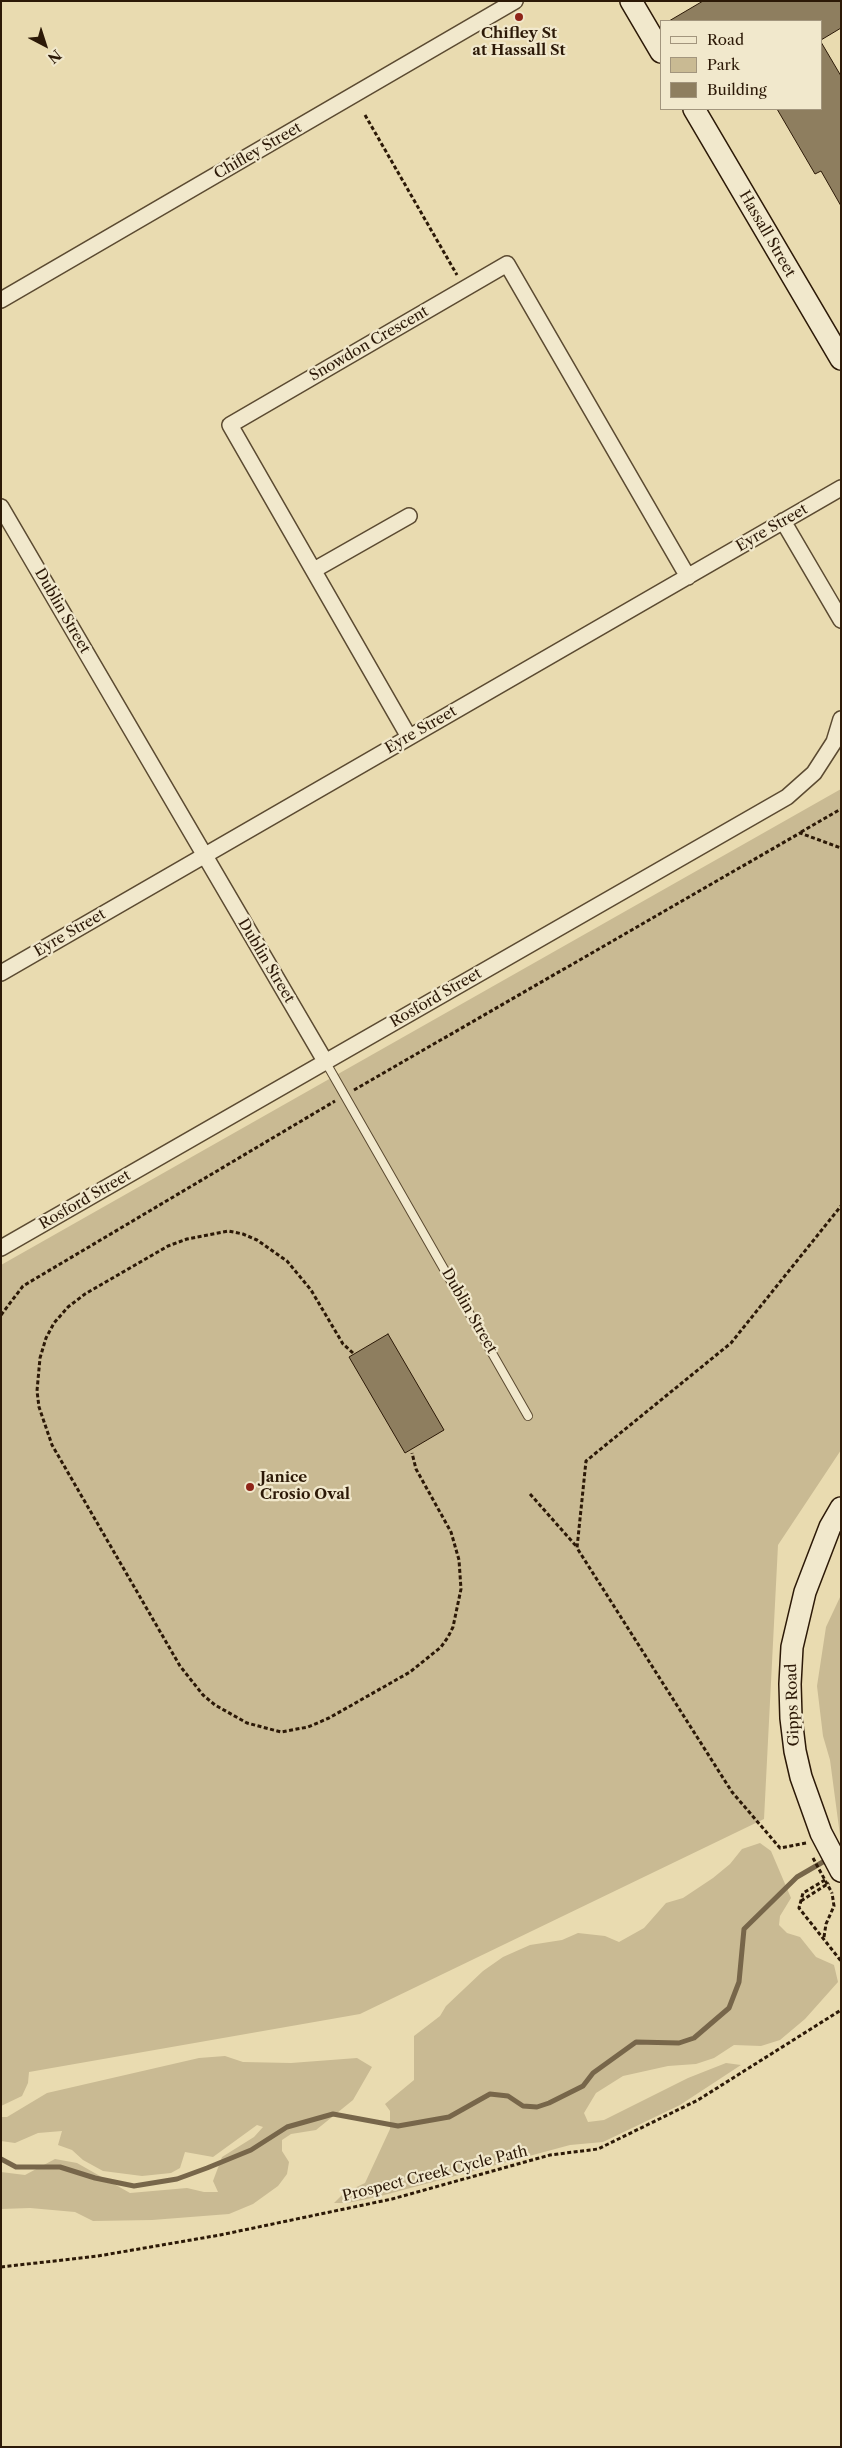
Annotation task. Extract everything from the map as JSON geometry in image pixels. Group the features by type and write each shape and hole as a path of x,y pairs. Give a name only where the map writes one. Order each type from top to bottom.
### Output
{"main road":[{"path":"631,1 660,50"},
{"name":"Hassall Street","path":"695,110 841,359"},
{"name":"Gipps Road","path":"834,1877 814,1838 810,1804 795,1751 790,1684 792,1647 804,1592 830,1528 841,1508"}],"street":[{"name":"Chifley Street","path":"1,300 515,1"},
{"name":"Snowdon Crescent","path":"409,737 230,425 465,288 507,264 688,577"},
{"name":"Eyre Street","path":"1,973 841,488"},
{"name":"Dublin Street","path":"1,507 325,1061"},
{"path":"314,570 409,516"},
{"path":"783,521 841,620"},
{"name":"Rosford Street","path":"1,1248 787,797 814,773 834,742 841,719"}],"lane":[{"name":"Dublin Street","path":"325,1061 528,1416"}],"path":[{"path":"365,115 465,288"},
{"path":"1,1315 23,1286 345,1095 841,808"},
{"path":"800,833 841,848"},
{"path":"577,1548 586,1461 731,1343 841,1206"},
{"path":"353,1353 343,1344 311,1290 287,1261 257,1240 243,1234 228,1231 186,1239 168,1246 85,1294 68,1307 54,1323 46,1338 40,1358 37,1391 39,1407 52,1445 180,1666 203,1695 215,1705 247,1723 281,1732 308,1726 329,1718 410,1672 448,1637 453,1627 461,1589 457,1546 416,1469 412,1453"},
{"path":"530,1494 577,1548 732,1792 780,1848 814,1838"},
{"path":"813,1858 832,1893 834,1906 826,1924 824,1937"},
{"path":"834,1877 800,1902 799,1908 824,1937 841,1961"},
{"name":"Prospect Creek Cycle Path","path":"1,2266 98,2256 220,2235 392,2199 550,2155 598,2149 698,2100 841,2010"}],"green space":[{"path":"841,789 841,1450 778,1545 764,1819 360,2014 29,2072 28,2083 22,2096 1,2106 1,1265"},
{"path":"841,1595 841,1843 830,1760 823,1736 817,1686 826,1627"},
{"path":"760,1843 771,1851 791,1898 780,1916 779,1925 787,1933 800,1937 816,1957 834,1965 838,1982 805,2019 780,2040 761,2046 734,2045 714,2058 696,2064 668,2066 623,2076 596,2093 584,2113 588,2122 604,2120 688,2078 726,2063 741,2065 680,2105 603,2142 570,2145 377,2197 347,2203 334,2203 344,2193 365,2183 390,2129 390,2111 385,2104 414,2080 414,2036 440,2016 446,2006 483,1971 503,1957 530,1945 562,1940 578,1933 605,1936 619,1942 644,1928 666,1903 683,1898 713,1878 730,1864 742,1849"},
{"path":"225,2056 243,2062 291,2063 357,2058 372,2067 353,2100 316,2130 291,2134 282,2140 282,2151 289,2162 287,2174 278,2186 253,2204 229,2214 152,2220 93,2221 75,2212 30,2208 1,2209 1,2172 25,2175 55,2159 77,2163 130,2193 187,2188 204,2192 218,2192 213,2181 222,2157 254,2137 263,2127 257,2125 213,2157 185,2152 180,2168 171,2173 142,2176 103,2171 83,2160 72,2150 58,2145 62,2131 38,2133 15,2143 1,2141 1,2117 7,2117 47,2093 199,2058"}],"building":[{"path":"703,1 841,1 841,28 822,39 822,20 671,20"},
{"path":"822,44 841,76 841,206 821,171 815,174 778,110 822,110"},
{"path":"388,1334 444,1430 405,1453 349,1357"}],"waterway":[{"path":"1,2159 16,2167 60,2167 95,2178 134,2186 177,2179 251,2150 287,2127 333,2114 398,2126 449,2117 490,2094 508,2096 523,2106 537,2107 549,2103 583,2086 593,2073 636,2042 679,2043 694,2038 729,2008 739,1982 744,1929 797,1877 828,1859"}],"place":[{"name":"Chifley St at Hassall St","path":"519,17"},
{"name":"Janice Crosio Oval","path":"250,1487"}]}
